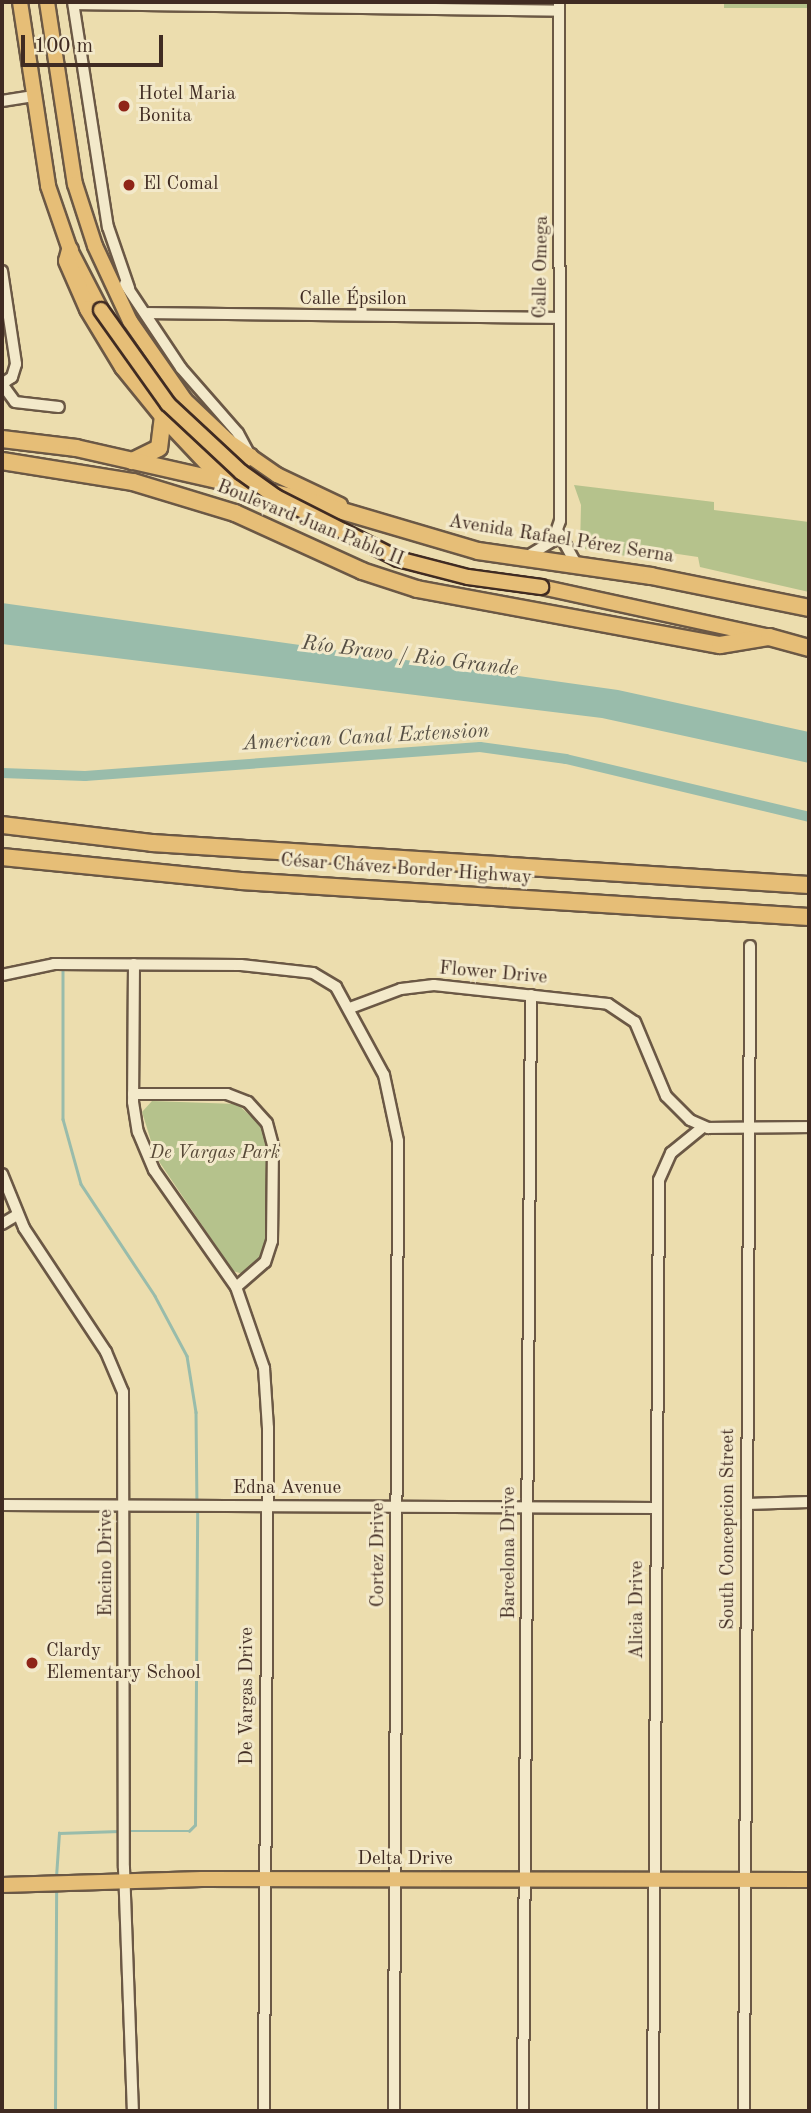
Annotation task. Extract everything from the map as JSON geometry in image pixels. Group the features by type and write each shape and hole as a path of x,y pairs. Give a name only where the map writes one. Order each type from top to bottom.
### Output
{"highway":[{"path":"70,250 67,261 88,309 122,367 163,416 212,468 223,470 250,456"},
{"path":"132,461 159,448 163,416"},
{"name":"Boulevard Juan Pablo II","path":"2,439 76,448 360,514"},
{"name":"Boulevard Juan Pablo II","path":"2,461 120,479 235,513 362,571 417,589 720,645 769,637"},
{"name":"Avenida Rafael Pérez Serna","path":"360,514 448,544 523,558 651,576 809,608"},
{"path":"769,637 809,648"},
{"name":"César Chávez Border Highway","path":"2,825 152,843 809,885"},
{"name":"César Chávez Border Highway","path":"2,857 228,880 809,917"}],"main road":[{"path":"20,2 48,186 70,250 101,310 168,404 241,472 276,497 398,559 468,577 541,587 769,637"},
{"name":"Avenida Rafael Pérez Serna","path":"47,2 75,184 104,267 153,360 208,423 250,456 277,475 360,514"},
{"name":"Delta Drive","path":"2,1885 264,1879 809,1880"}],"street":[{"path":"129,288 108,227 73,3 559,6"},
{"name":"Calle Omega","path":"559,6 559,533"},
{"path":"2,101 34,96"},
{"path":"104,267 129,288 148,313 181,368 238,433 250,456"},
{"path":"2,271 16,364 12,377 2,384 15,402 59,407"},
{"name":"Calle Épsilon","path":"148,313 559,318"},
{"path":"523,558 545,549 559,533 577,566"},
{"name":"South Concepcion Street","path":"744,2111 750,946"},
{"path":"2,975 54,964 241,965 313,973 336,987 350,1008"},
{"name":"De Vargas Drive","path":"134,964 133,1094 138,1132 154,1170 236,1287 264,1368 267,1506 264,2111"},
{"name":"Flower Drive","path":"350,1008 422,986 608,1004 628,1014 642,1032 666,1096 679,1112 703,1127"},
{"name":"Barcelona Drive","path":"523,2111 531,995"},
{"name":"Cortez Drive","path":"350,1008 384,1075 398,1141 394,2111"},
{"path":"133,1094 227,1094 248,1102 267,1124 273,1146 272,1241 265,1262 236,1287"},
{"path":"703,1127 809,1127"},
{"name":"Alicia Drive","path":"653,2111 659,1180 671,1153 703,1127"},
{"name":"Encino Drive","path":"2,1174 18,1215 119,1377 124,1404 125,1883 133,2111"},
{"path":"2,1224 18,1215"},
{"path":"747,1504 809,1502"},
{"name":"Edna Avenue","path":"2,1505 656,1508"}],"green space":[{"path":"724,2 809,2 809,8 724,8"},
{"path":"574,485 714,502 714,510 809,522 809,592 700,567 698,557 644,549 637,558 580,548 581,505"},
{"name":"De Vargas Park","path":"152,1101 237,1104 262,1126 267,1142 267,1244 258,1265 243,1274 233,1271 156,1157 142,1112"}],"shaded area":[{"path":"2,603 618,690 809,732 809,763 602,718 2,644"}],"waterway":[{"name":"American Canal Extension","path":"2,773 85,776 480,747 566,759 809,817"},
{"path":"63,968 63,1119 81,1184 155,1296 187,1356 196,1412 197,1502"},
{"path":"126,1831 189,1831 195,1825 197,1509"},
{"path":"56,1877 59,1833 119,1831"},
{"path":"55,2111 56,1887"}],"place":[{"name":"Hotel Maria Bonita","path":"124,106"},
{"name":"El Comal","path":"129,185"},
{"name":"Clardy Elementary School","path":"32,1663"}],"water label":[{"name":"Río Bravo / Rio Grande","path":"410,657"}]}
